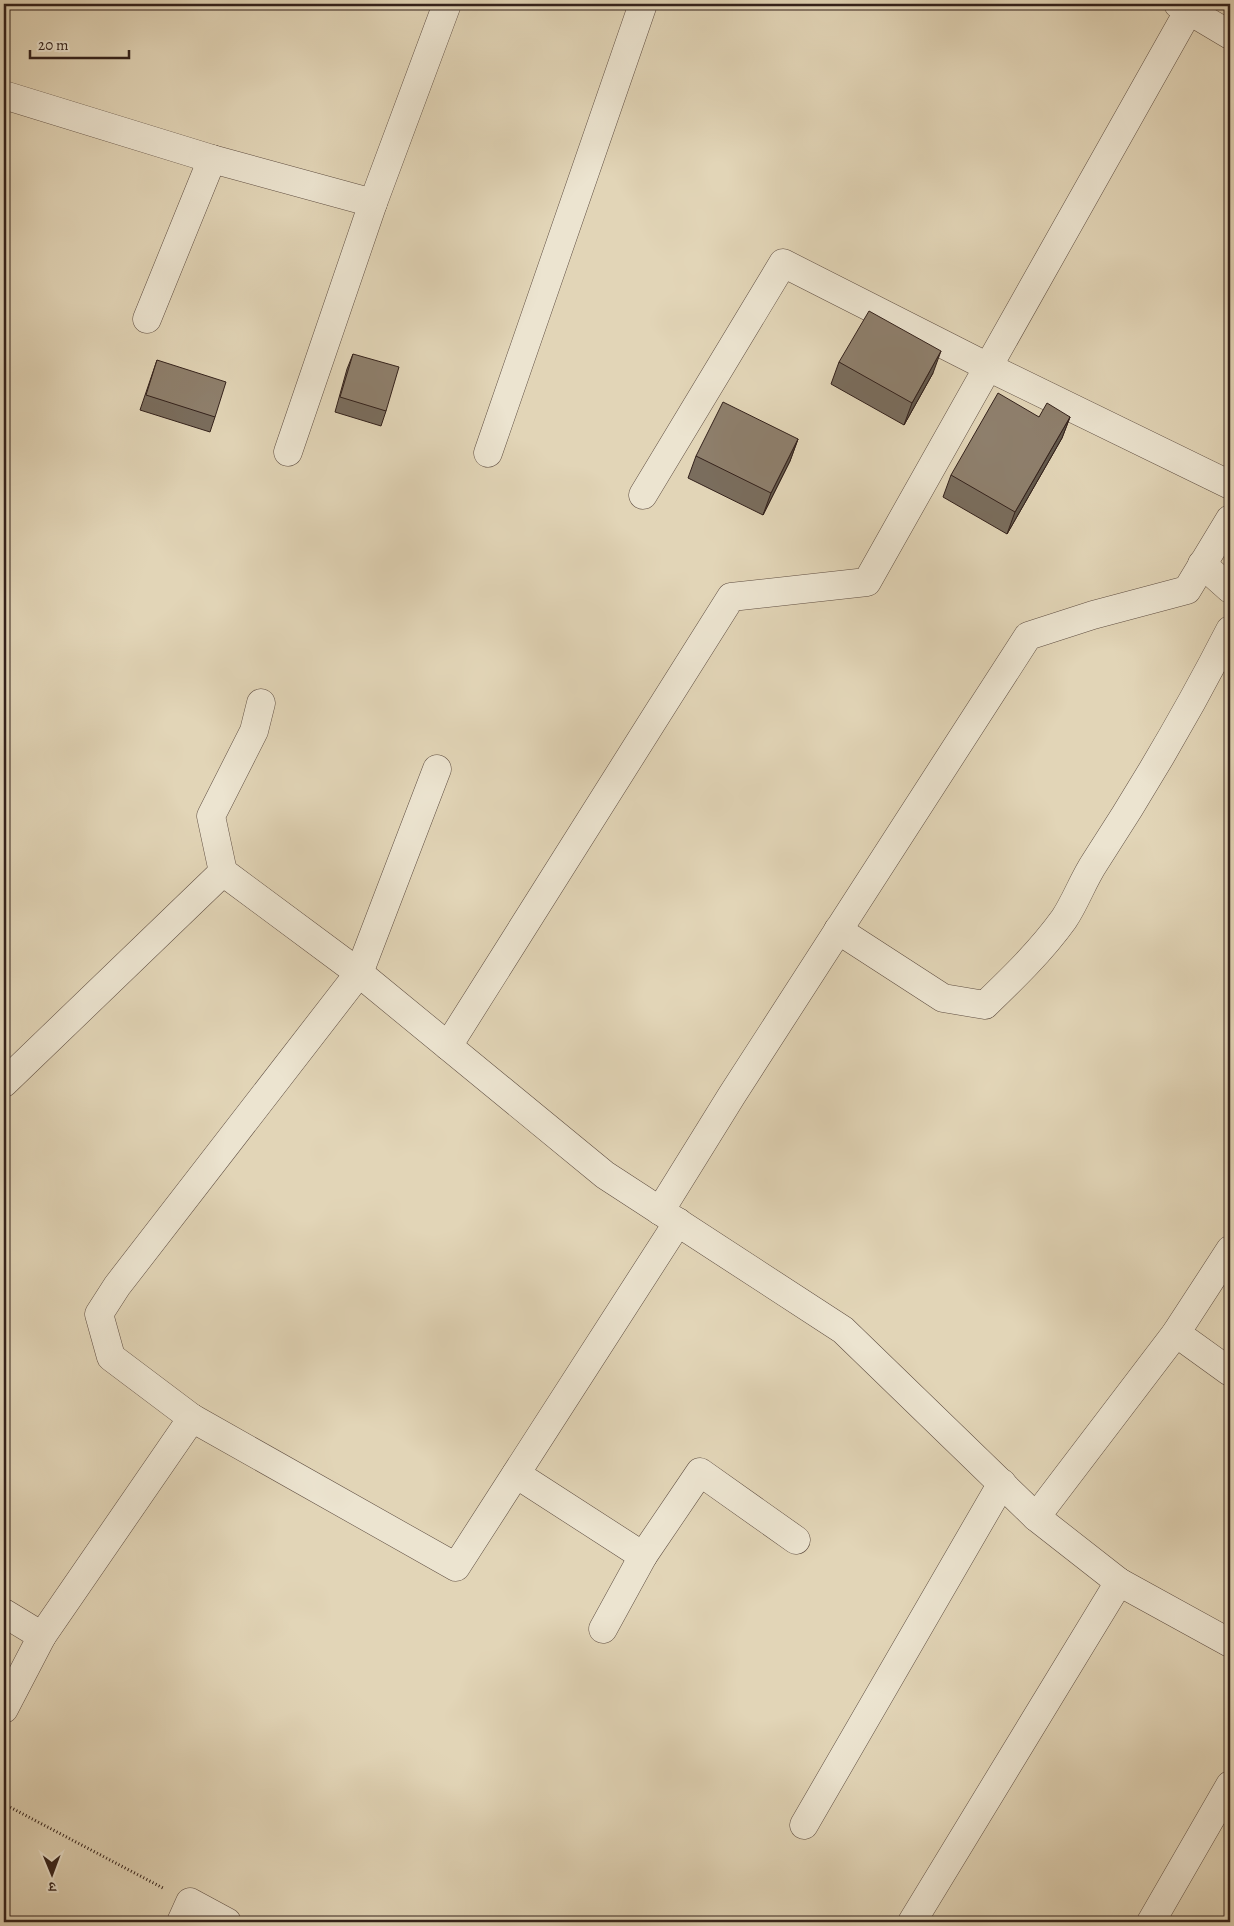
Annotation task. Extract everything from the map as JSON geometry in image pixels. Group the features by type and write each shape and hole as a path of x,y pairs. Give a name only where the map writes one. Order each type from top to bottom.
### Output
{"street":[{"path":"288,452 373,203 447,4"},
{"path":"488,453 643,4"},
{"path":"448,1046 731,597 867,582 988,367 1184,7 1230,35"},
{"path":"4,95 212,159 373,203"},
{"path":"147,319 212,159"},
{"path":"643,495 783,263 988,367 1230,485"},
{"path":"437,769 359,973 117,1286 99,1314 111,1357 192,1418 456,1567 516,1474 669,1216 732,1095 1028,636 1093,615 1187,590 1230,519"},
{"path":"1202,564 1230,589"},
{"path":"838,930 943,998 985,1005 1021,971 1064,918 1085,879 1146,783 1197,694 1230,630"},
{"path":"261,703 254,731 211,816 224,872 359,973 605,1175 843,1330 1036,1517 1119,1582 1230,1643"},
{"path":"4,1083 224,872"},
{"path":"1036,1517 1176,1333 1230,1250"},
{"path":"1176,1333 1230,1372"},
{"path":"4,1708 42,1636 192,1418"},
{"path":"603,1629 642,1556 700,1472 796,1540"},
{"path":"516,1474 642,1556"},
{"path":"804,1825 1002,1483"},
{"path":"912,1922 1119,1582"},
{"path":"4,1613 42,1636"},
{"path":"1151,1922 1230,1786"},
{"path":"185,1912 227,1922"}],"path":[{"path":"4,1804 185,1912"}],"building":[{"path":"869,311 941,351 912,403 839,362"},
{"path":"353,354 399,367 386,411 340,397"},
{"path":"157,360 226,382 215,417 146,395"},
{"path":"998,393 1039,417 1047,403 1070,417 1015,512 951,475"},
{"path":"723,402 798,439 771,493 696,456"}]}
